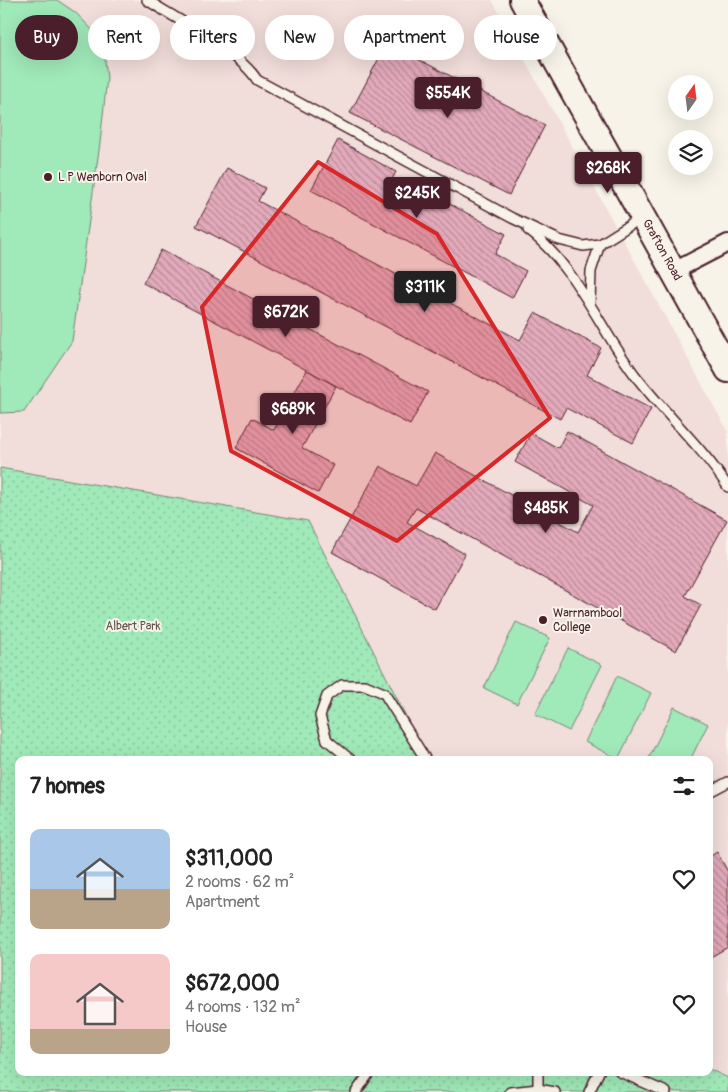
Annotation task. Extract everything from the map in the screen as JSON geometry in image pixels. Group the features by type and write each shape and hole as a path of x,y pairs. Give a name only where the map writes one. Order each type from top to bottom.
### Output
{"street":[{"name":"Grafton Road","path":"522,0 728,370"},
{"path":"674,271 728,244"}],"lane":[{"path":"147,0 236,57 250,69 257,80 512,218 571,244 583,246 600,244 643,217"},
{"path":"512,218 545,243 590,303 609,339 638,380 680,424 728,487"},
{"path":"590,303 592,265 600,244"},
{"path":"346,756 327,740 320,716 327,696 342,686 365,684 384,693 423,756"},
{"path":"713,790 728,782"},
{"path":"356,1092 367,1076"},
{"path":"538,1076 538,1088"},
{"path":"589,1092 597,1076"},
{"path":"628,1076 666,1092"},
{"path":"632,1076 638,1081"},
{"path":"510,1092 538,1088 556,1092"}],"highlighted area":[{"path":"318,162 437,234 550,418 397,541 231,451 202,307"}],"shaded area":[{"name":"Warrnambool College","path":"0,0 492,0 500,15 474,15 474,60 525,60 728,432 728,1078 713,1071 713,756 426,756 308,521 0,468"}],"green space":[{"name":"L P Wenborn Oval","path":"0,0 57,0 78,15 15,15 15,60 78,60 78,15 88,25 88,60 105,60 107,78 100,143 72,341 24,412 0,413"},
{"name":"Albert Park","path":"0,468 308,521 426,756 15,756 15,1076 713,1076 713,1071 728,1078 728,1092 0,1092"},
{"path":"516,622 550,638 517,704 484,688"},
{"path":"568,648 602,665 569,731 535,714"},
{"path":"617,676 651,693 620,756 612,756 585,742"},
{"path":"674,707 708,724 692,756 650,756"}],"building":[{"path":"378,60 420,60 545,125 509,195 350,113"},
{"path":"338,140 396,172 384,194 407,206 418,187 506,234 495,254 526,271 512,298 311,190"},
{"path":"227,168 265,188 258,201 520,340 535,313 601,348 587,375 651,409 633,443 566,408 560,419 196,226"},
{"path":"161,250 428,392 410,425 143,283"},
{"path":"307,370 336,386 302,448 333,465 318,493 236,448 252,418 274,430"},
{"path":"567,431 727,520 685,596 701,605 676,651 416,508 407,522 465,554 435,609 332,552 380,466 416,486 435,453 578,532 593,505 515,462 531,433 558,448"},
{"path":"717,852 728,872 728,947 713,956 713,854"}],"place":[{"name":"L P Wenborn Oval","path":"48,177"},
{"name":"Warrnambool College","path":"543,620"}]}
